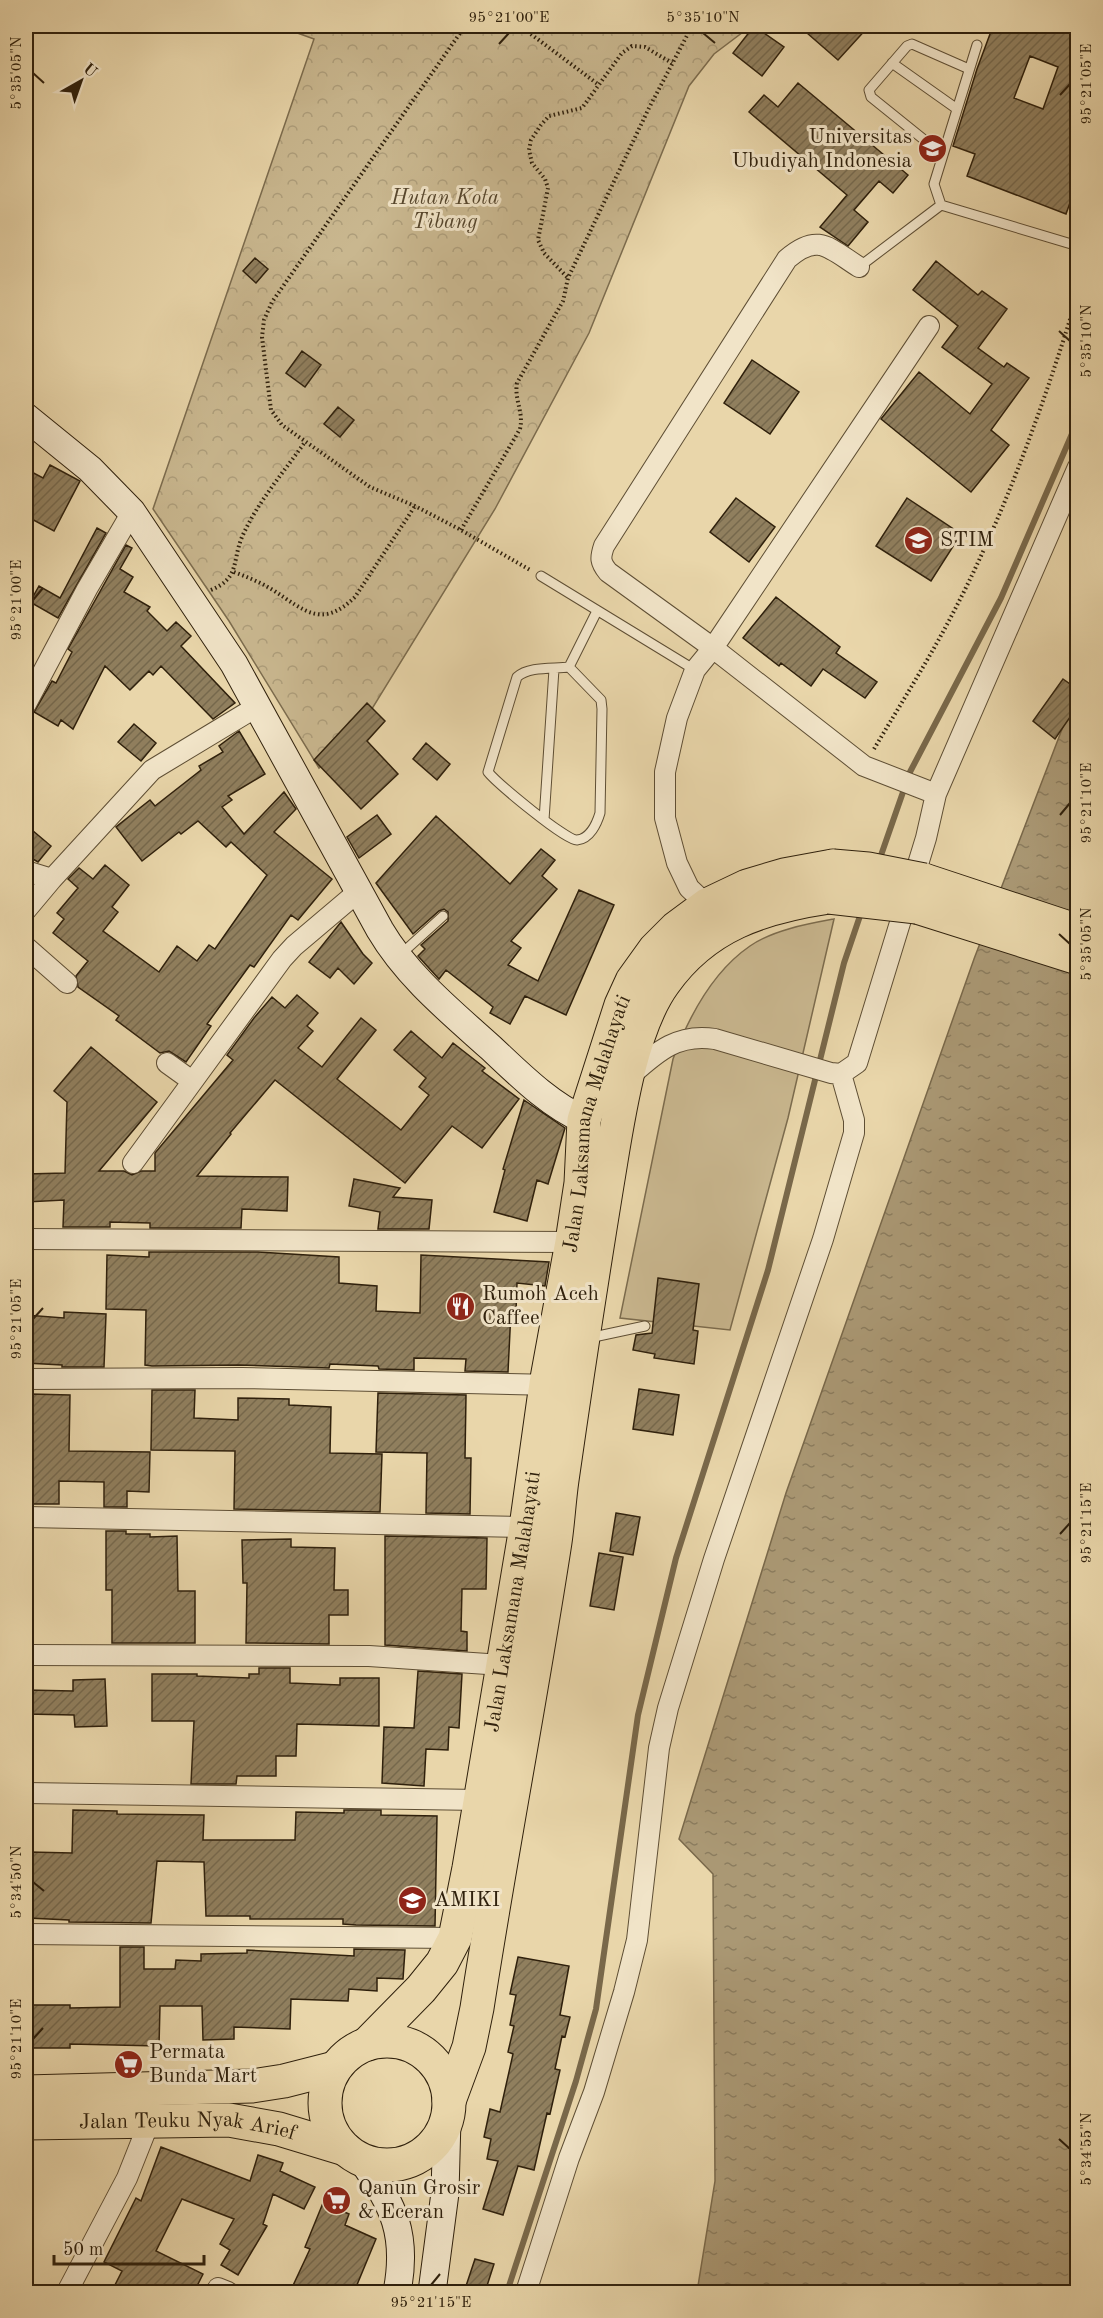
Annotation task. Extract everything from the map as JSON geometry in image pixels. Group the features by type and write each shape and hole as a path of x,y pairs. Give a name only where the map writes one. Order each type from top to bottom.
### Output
{"highway":[{"name":"Jalan Laksamana Malahayati","path":"448,2110 469,2047 477,2008 555,1539 561,1386 572,1242 581,1183 584,1120 621,1005 632,981 643,964 676,928 707,905 747,886 784,875 921,893 998,918 1077,931"},
{"name":"Jalan Laksamana Malahayati","path":"367,2044 421,1989 442,1963 455,1938 469,1868 526,1527 561,1386 584,1340 617,1126 628,1077 646,1017 662,985 693,950 728,925 758,912 792,903 831,882"},
{"name":"Jalan Laksamana Malahayati","path":"998,918 1077,958"},
{"path":"383,2041 399,2042 415,2048 429,2057 443,2077 448,2110 440,2135 429,2149 413,2159 396,2164 378,2164 353,2154 334,2135 327,2119 325,2101 328,2084 335,2068 349,2053 367,2044 383,2041"},
{"name":"Jalan Teuku Nyak Arief","path":"26,2092 252,2086 284,2081 335,2068"},
{"name":"Jalan Teuku Nyak Arief","path":"26,2123 150,2120 238,2121 279,2128 353,2154"}],"street":[{"path":"860,267 822,245 811,243 801,247 787,259 604,546 600,557 602,565 608,572 713,648 871,769 936,794"},
{"path":"707,905 689,888 677,862 665,818 665,772 677,717 695,670 713,648 929,326"},
{"path":"26,419 90,469 132,512 234,664 384,937 398,957 450,1012 519,1073 571,1114 584,1120"},
{"path":"628,1077 651,1056 676,1042 689,1038 715,1039 836,1074 857,1063 926,838 936,794 1077,467"},
{"path":"26,704 87,589 132,512"},
{"path":"26,910 152,770 258,706"},
{"path":"26,871 52,879"},
{"path":"133,1163 294,946 359,891"},
{"path":"26,946 67,983"},
{"path":"167,1063 192,1081"},
{"path":"526,2292 569,2158 594,2092 637,1940 660,1748 668,1708 721,1538 823,1239 854,1133 854,1120 836,1074"},
{"path":"26,1239 572,1242"},
{"path":"26,1379 242,1378 561,1386"},
{"path":"26,1517 526,1527"},
{"path":"26,1655 369,1656 502,1665"},
{"path":"26,1793 479,1800"},
{"path":"26,1934 455,1938"},
{"path":"433,2290 446,2193 448,2110"},
{"path":"67,2292 127,2178 150,2120"},
{"path":"353,2154 382,2188 398,2228 402,2251 397,2292"}],"lane":[{"path":"943,155 868,93 907,46 912,44 969,69"},
{"path":"941,205 934,184 977,45"},
{"path":"892,63 957,110"},
{"path":"941,205 1077,246"},
{"path":"860,267 941,205"},
{"path":"541,576 695,670"},
{"path":"569,667 597,610"},
{"path":"569,667 601,700 600,813 597,825 584,839 577,840 566,837 544,820 490,775 489,769 517,677 530,670 569,667"},
{"path":"544,820 554,669"},
{"path":"398,957 443,916"},
{"path":"584,1340 645,1326"}],"path":[{"path":"465,26 272,302 264,320 262,337 271,410 282,425 370,487 415,506 541,576"},
{"path":"520,26 599,85"},
{"path":"461,530 520,429 520,411 515,394 517,383 563,301 568,278 692,26"},
{"path":"568,278 540,247 538,240 548,188 545,179 532,163 529,150 536,132 549,116 582,108 622,53 632,46 645,47 672,63"},
{"path":"871,769 952,615 991,532 1048,389 1077,294"},
{"path":"191,599 221,586 234,572 241,540 252,516 305,442"},
{"path":"234,572 261,584 300,609 314,615 330,615 345,607 355,597 415,506"}],"green space":[{"name":"Hutan Kota Tibang","path":"278,26 751,26 714,54 689,86 589,333 495,509 354,738 319,768 229,621 153,509 314,39"},
{"path":"834,919 788,1118 730,1330 620,1318 673,1059 694,1011 724,969 759,940 780,932"}],"water":[{"path":"1077,690 1077,2292 697,2292 715,2181 713,1874 679,1839 786,1493 974,959"}],"building":[{"path":"754,26 784,47 762,76 733,53"},
{"path":"799,26 869,26 838,60"},
{"path":"993,26 1077,26 1077,183 1066,214 967,176 975,154 953,146","holes":["1030,56 1058,67 1043,109 1014,98"]},
{"path":"798,83 908,175 893,193 879,181 854,210 868,222 848,246 820,227 847,195 749,112 764,95 778,107"},
{"path":"255,258 268,269 256,283 243,271"},
{"path":"936,261 978,295 982,291 1007,309 978,348 1004,367 1007,363 1029,378 991,430 1009,445 971,492 881,419 919,372 970,414 992,384 942,347 958,326 913,290"},
{"path":"302,351 321,365 305,387 286,373"},
{"path":"752,360 799,392 770,434 724,403"},
{"path":"338,407 354,420 340,437 324,424"},
{"path":"50,465 80,481 54,531 26,516 26,469 43,478"},
{"path":"736,498 775,527 749,562 710,532"},
{"name":"STIM","path":"907,498 961,534 931,581 876,546"},
{"path":"97,528 106,533 58,618 30,602 39,586 60,598"},
{"path":"126,545 132,548 120,569 133,577 124,592 150,607 147,611 167,631 176,622 191,636 181,646 235,703 213,719 161,666 153,675 149,671 130,690 105,666 73,729 61,720 58,726 34,712 52,681 56,683 72,652 68,649"},
{"path":"776,597 840,647 836,653 877,682 865,698 823,669 811,686 781,663 779,666 743,638"},
{"path":"1063,679 1077,689 1077,707 1055,739 1033,721"},
{"path":"367,703 385,721 367,741 398,774 361,809 314,760"},
{"path":"134,724 156,743 141,761 118,742"},
{"path":"239,731 265,774 228,796 232,800 222,807 244,834 284,792 296,809 274,832 332,879 298,920 291,915 254,967 250,965 207,1024 211,1026 186,1062 169,1051 160,1053 116,1020 119,1016 78,987 76,976 88,961 53,933 64,919 57,913 78,888 68,879 79,868 93,879 105,865 129,885 112,907 118,912 103,931 159,972 177,946 197,961 209,945 215,949 267,875 231,842 226,847 198,821 181,834 179,832 142,861 116,827 150,800 155,806 201,770 199,766 223,752 219,746"},
{"path":"426,743 450,764 437,780 413,759"},
{"path":"377,815 391,834 359,858 347,837"},
{"path":"436,816 510,884 541,849 555,860 542,876 557,889 511,941 521,948 508,965 538,981 579,890 614,905 566,1015 525,996 510,1024 490,1013 493,1007 446,970 439,979 418,956 425,949 421,945 448,921 448,912 444,909 439,911 413,934 376,883"},
{"path":"26,825 51,846 38,862 26,855"},
{"path":"341,922 372,963 354,984 338,968 330,978 309,962"},
{"path":"297,995 318,1013 307,1026 313,1031 298,1048 322,1067 361,1018 376,1030 337,1079 401,1130 429,1095 419,1087 426,1078 394,1050 411,1031 442,1058 453,1043 485,1068 482,1071 519,1099 482,1148 452,1126 405,1183 275,1080 197,1176 288,1177 287,1211 242,1209 241,1228 150,1228 150,1223 110,1222 110,1227 63,1227 64,1200 26,1202 26,1174 65,1173 67,1102 54,1091 91,1047 157,1102 99,1171 124,1171 132,1175 141,1171 155,1171 155,1153 233,1060 227,1055 254,1018 272,997 285,1008"},
{"path":"524,1100 565,1128 548,1184 537,1180 527,1221 494,1212 505,1170 503,1169"},
{"path":"354,1179 400,1188 393,1197 432,1200 429,1229 378,1229 380,1212 349,1206"},
{"path":"149,1252 258,1252 339,1257 339,1283 377,1286 376,1311 420,1313 421,1255 549,1262 545,1286 517,1283 516,1311 511,1311 508,1372 465,1371 466,1359 414,1358 414,1370 330,1364 329,1368 239,1365 152,1366 145,1365 146,1310 106,1309 107,1255 149,1257"},
{"path":"658,1278 699,1284 693,1330 698,1331 694,1364 654,1358 655,1354 633,1350 636,1335 652,1333"},
{"path":"64,1312 106,1314 104,1367 62,1367 62,1365 26,1363 26,1315 64,1318"},
{"path":"639,1389 679,1395 673,1435 633,1429"},
{"path":"152,1390 195,1390 194,1418 238,1420 238,1398 289,1399 289,1405 331,1407 330,1453 382,1454 380,1512 234,1509 235,1451 151,1450"},
{"path":"378,1393 466,1395 465,1458 471,1458 470,1514 426,1513 427,1453 376,1452"},
{"path":"30,1394 70,1395 69,1451 150,1452 149,1492 127,1491 127,1507 104,1507 104,1482 59,1481 59,1504 29,1504"},
{"path":"616,1513 640,1517 633,1555 610,1551"},
{"path":"106,1531 150,1534 150,1537 177,1536 178,1591 195,1591 195,1643 112,1643 112,1590 106,1590"},
{"path":"385,1536 487,1538 486,1589 462,1589 461,1631 467,1632 467,1651 385,1645"},
{"path":"291,1539 291,1547 335,1548 334,1590 348,1590 348,1615 329,1615 329,1644 246,1643 247,1583 243,1583 242,1540"},
{"path":"599,1553 623,1557 614,1610 590,1606"},
{"path":"259,1668 290,1668 290,1683 340,1685 340,1678 379,1678 379,1726 297,1724 296,1756 276,1756 276,1776 237,1776 236,1784 191,1784 194,1721 152,1721 152,1674 197,1674 197,1676 249,1678 249,1674 259,1674"},
{"path":"418,1671 462,1674 459,1728 449,1727 448,1750 426,1749 424,1786 382,1783 384,1727 414,1728"},
{"path":"105,1679 107,1726 75,1727 74,1715 26,1714 26,1690 73,1691 73,1680"},
{"path":"73,1810 117,1811 117,1814 204,1815 203,1840 295,1840 296,1812 344,1813 344,1810 381,1810 381,1815 437,1816 435,1926 356,1925 343,1924 343,1919 250,1919 250,1916 206,1916 204,1862 157,1861 151,1923 69,1922 69,1920 28,1918 30,1852 72,1853"},
{"path":"120,1947 144,1947 144,1969 175,1969 176,1960 201,1961 201,1954 247,1953 247,1950 354,1956 354,1949 405,1950 403,1979 377,1978 377,1991 349,1989 348,2001 291,1999 290,2029 234,2027 234,2039 203,2040 202,2006 160,2006 159,2046 70,2044 70,2048 30,2048 30,2005 70,2005 70,2008 120,2007"},
{"path":"518,1957 569,1966 560,2015 570,2017 565,2037 562,2036 555,2069 560,2070 534,2170 518,2166 503,2215 483,2209 498,2161 487,2159 491,2139 484,2137 490,2109 500,2112 513,2054 508,2052 514,2026 510,2025 516,1995 510,1994"},
{"path":"161,2147 250,2181 258,2155 283,2163 280,2171 315,2187 304,2209 273,2194 263,2224 267,2226 238,2275 221,2265 230,2250 220,2244 234,2219 182,2199 156,2251 203,2274 194,2292 116,2292 119,2287 115,2285 122,2271 104,2262 136,2198 141,2201"},
{"path":"323,2203 349,2214 345,2225 376,2239 354,2292 290,2292 310,2249 305,2247"},
{"path":"475,2259 494,2264 485,2292 464,2292"}],"waterway":[{"path":"879,861 910,772 1001,598 1078,420"},
{"path":"507,2292 576,2081 596,2009 638,1715 676,1558 768,1270 844,963 862,910"}],"place":[{"name":"Universitas Ubudiyah Indonesia","path":"933,149"},
{"name":"STIM","path":"919,540"},
{"name":"Rumoh Aceh Caffee","path":"461,1306"},
{"name":"AMIKI","path":"413,1900"},
{"name":"Permata Bunda Mart","path":"128,2064"},
{"name":"Qanun Grosir & Eceran","path":"337,2200"}]}
